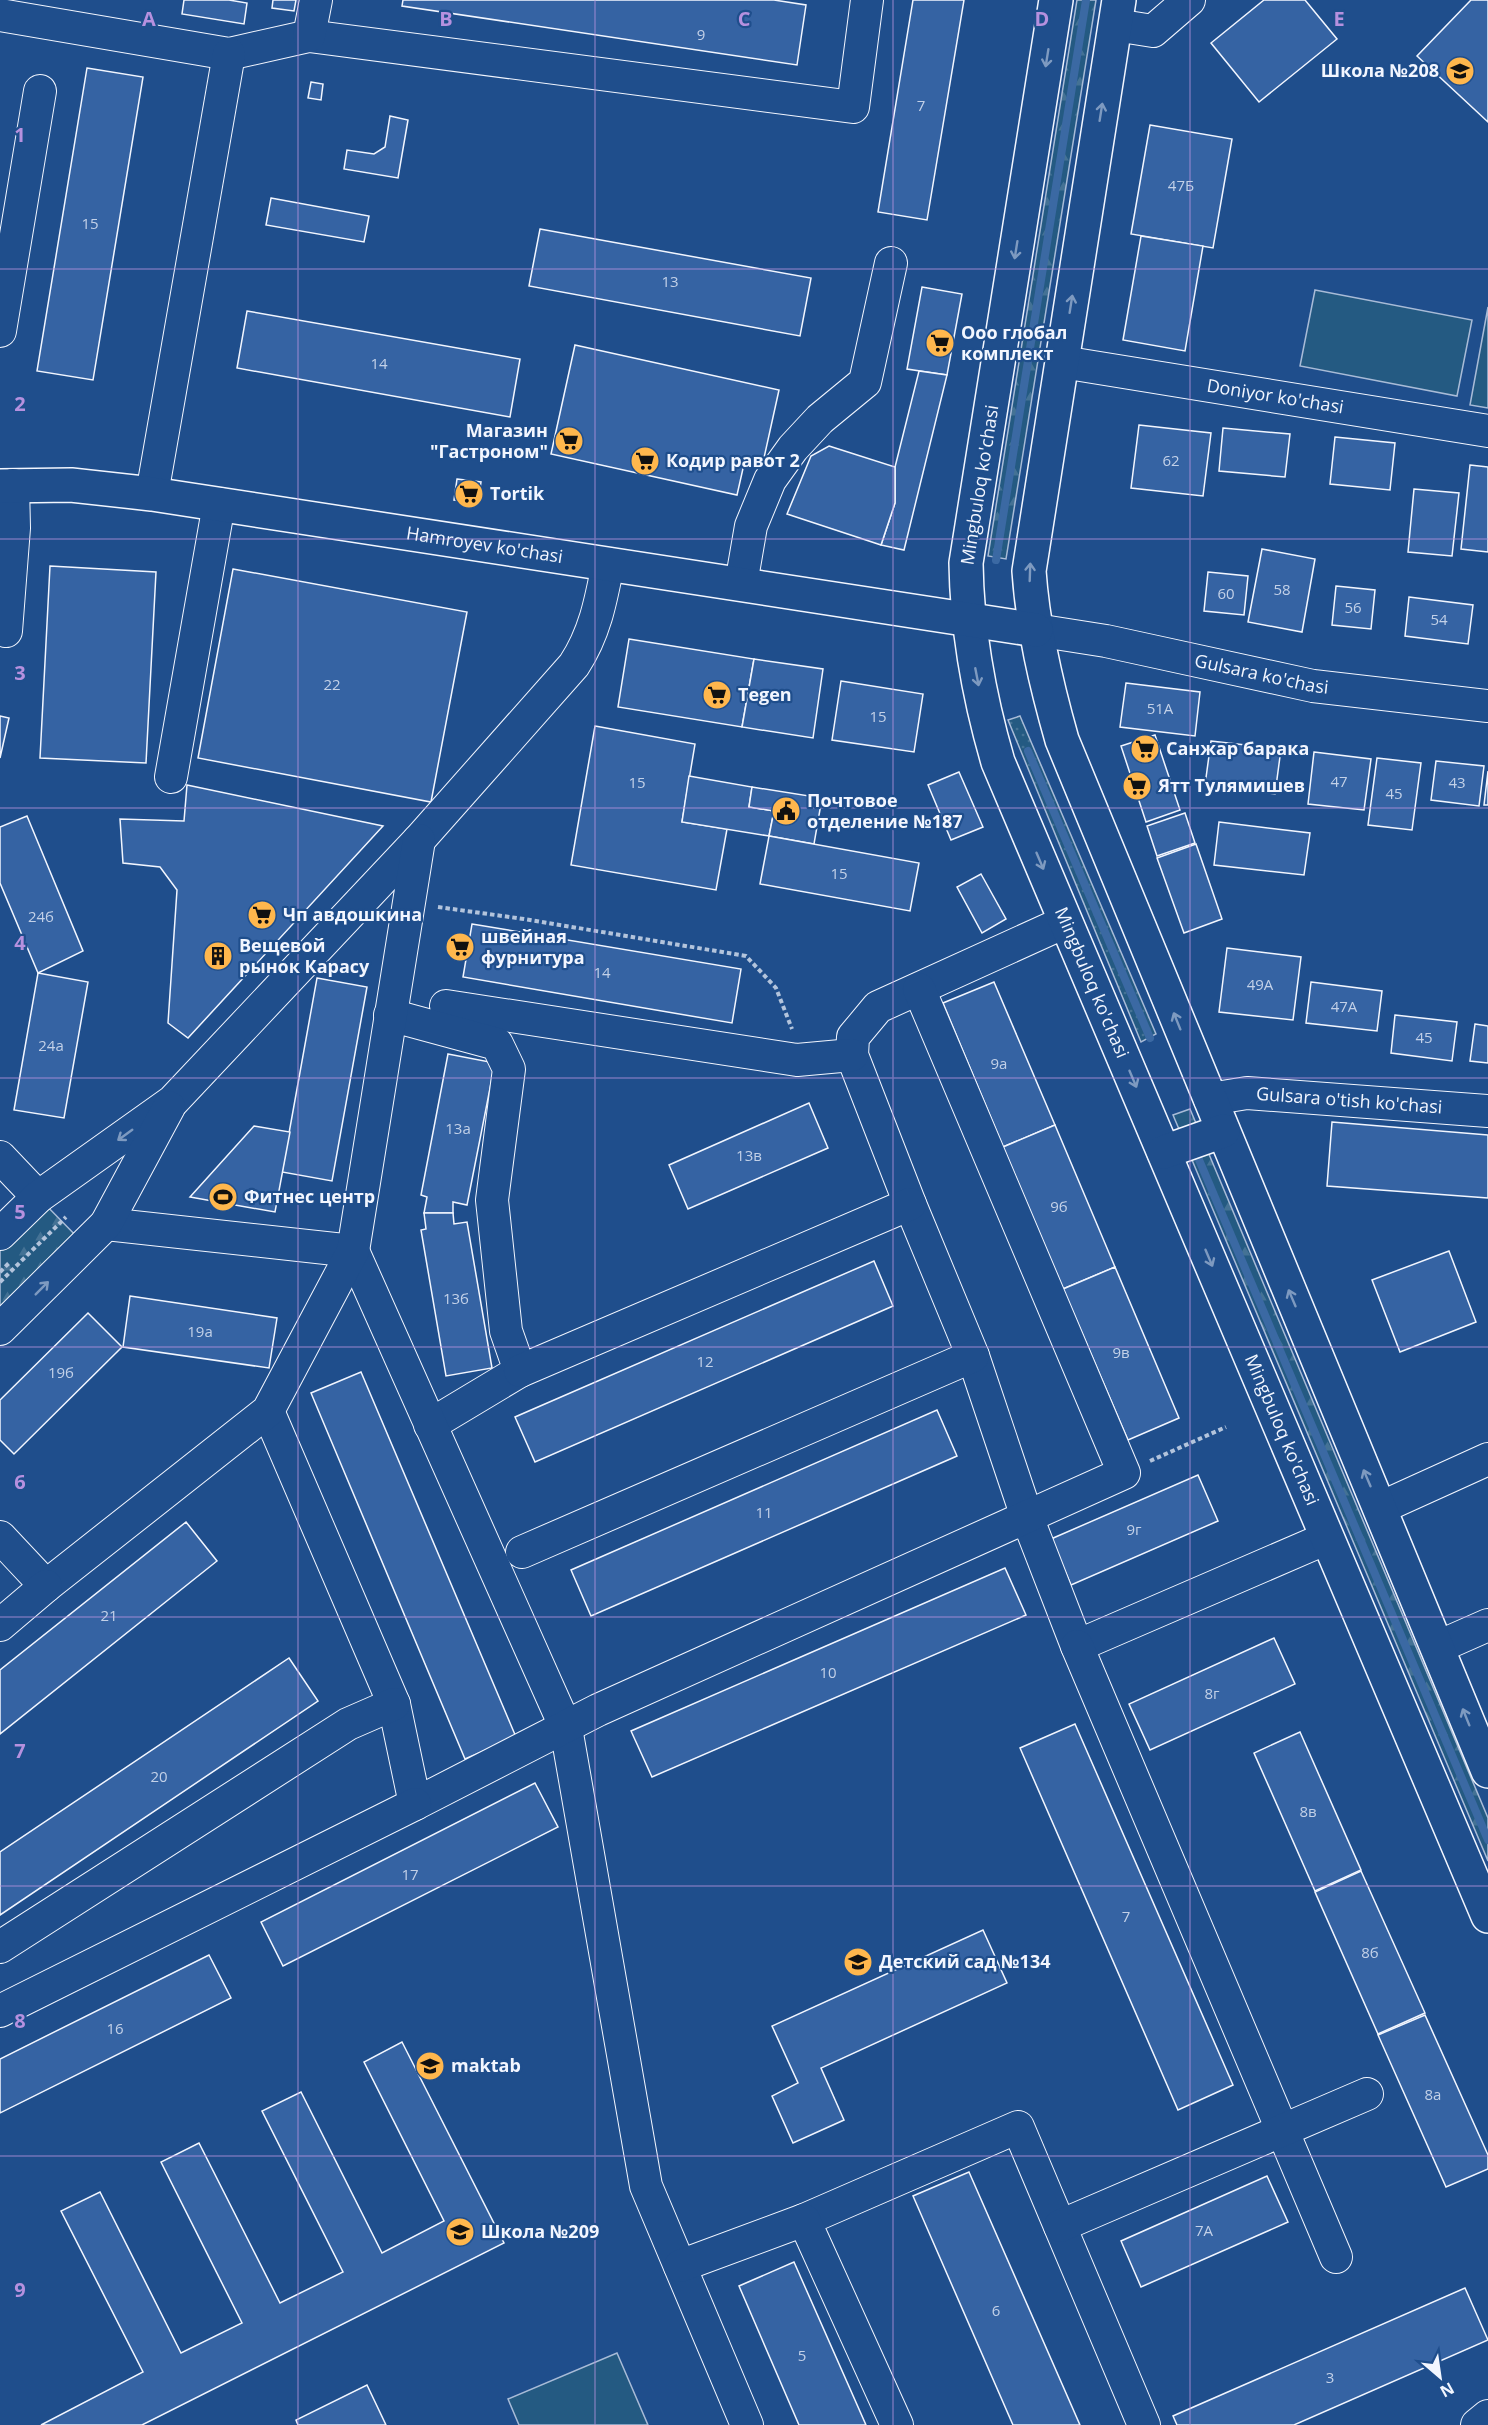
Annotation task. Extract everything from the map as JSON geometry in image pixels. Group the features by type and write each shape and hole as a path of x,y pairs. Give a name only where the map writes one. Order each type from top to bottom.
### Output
{"main road":[{"name":"Mingbuloq ko'chasi","path":"1056,0 966,563 968,620 982,705 998,762 1488,1916"},
{"path":"1117,12 1029,571 1036,630 1050,698 1062,740 1488,1771"},
{"name":"Hamroyev ko'chasi","path":"7,486 71,485 152,494 1036,630"},
{"path":"1164,1152 1223,1131"}],"street":[{"path":"309,36 316,0"},
{"path":"0,15 229,54 309,36 853,107 867,0"},
{"path":"1117,12 1153,31 1189,0"},
{"path":"152,494 229,54"},
{"path":"0,331 40,91"},
{"path":"741,584 750,526 770,480 793,448 820,419 865,382 891,263"},
{"name":"Doniyor ko'chasi","path":"1062,362 1488,431"},
{"path":"6,631 14,528 7,486"},
{"path":"171,777 219,504"},
{"path":"0,1234 38,1197 173,1101 419,840 574,665 594,628 608,564"},
{"name":"Gulsara ko'chasi","path":"1036,630 1106,641 1313,686 1488,706"},
{"path":"0,1625 268,1411 353,1251 419,840"},
{"path":"1065,922 878,1007 853,1037 852,1056 973,1356 1027,1517 1077,1646 1336,2257"},
{"path":"0,2011 566,1728 597,1710 1124,1473 931,1020 920,989"},
{"path":"446,1005 797,1060 852,1056"},
{"path":"390,1015 456,1031 497,1044 509,1070 492,1200 506,1331 520,1371"},
{"name":"Gulsara o'tish ko'chasi","path":"1210,1099 1247,1093 1488,1111"},
{"path":"0,1329 105,1224 173,1101"},
{"path":"0,1157 38,1197"},
{"path":"430,1425 520,1371 910,1204"},
{"path":"105,1224 353,1251"},
{"path":"353,1251 566,1728 646,2186 747,2425"},
{"path":"522,1552 973,1356"},
{"path":"268,1411 394,1704 415,1804"},
{"path":"1380,1508 1488,1459"},
{"path":"0,1537 46,1586"},
{"path":"1077,1646 1327,1538"},
{"path":"1438,1647 1488,1625"},
{"path":"0,1947 348,1724 394,1704"},
{"path":"1060,2226 1367,2094"},
{"path":"680,2266 804,2220 1018,2127 1144,2425"},
{"path":"804,2220 897,2425"},
{"path":"1476,2425 1488,2416"}],"path":[{"path":"407,904 524,918 746,956 776,988 791,1024 797,1060"},
{"path":"0,1282 66,1217"},
{"path":"1124,1473 1226,1427"}],"green space":[{"path":"1077,0 1096,0 1006,559 988,556"},
{"path":"1315,290 1472,320 1457,396 1300,366"},
{"path":"1488,307 1488,408 1470,405"},
{"path":"1020,716 1156,1034 1141,1042 1008,720"},
{"path":"1190,1109 1488,1818 1488,1861 1173,1115"},
{"path":"38,1197 85,1245 0,1329 0,1234"},
{"path":"617,2353 648,2425 519,2425 508,2399"}],"building":[{"path":"184,0 229,0 247,3 244,24 182,14"},
{"path":"273,0 296,0 294,11 272,8"},
{"path":"403,0 774,0 806,5 797,65 402,6"},
{"path":"913,0 964,0 927,220 878,212"},
{"path":"1264,0 1305,0 1337,39 1259,102 1211,43"},
{"name":"Школа №208","path":"1471,0 1488,0 1488,122 1417,56"},
{"path":"87,68 143,77 93,380 37,371"},
{"path":"311,82 323,84 321,100 308,98"},
{"path":"390,116 408,120 398,178 344,169 347,150 374,154 385,147"},
{"path":"1150,125 1232,139 1213,248 1131,234"},
{"path":"271,198 369,216 364,242 266,225"},
{"path":"540,229 811,278 800,336 529,286"},
{"path":"1141,236 1203,246 1185,351 1123,340"},
{"path":"922,287 962,294 947,375 907,369"},
{"path":"247,311 520,359 510,417 237,368"},
{"path":"575,345 779,390 762,467 744,464 737,495 551,454"},
{"path":"919,371 947,375 904,550 881,545 895,503 895,467"},
{"path":"1139,425 1211,433 1203,496 1131,488"},
{"path":"1223,428 1290,434 1285,477 1219,471"},
{"path":"1335,437 1395,443 1390,490 1330,484"},
{"path":"829,446 895,467 895,503 881,545 787,514 811,456"},
{"path":"1470,465 1488,467 1488,552 1461,549"},
{"path":"457,479 481,482 478,503 454,500"},
{"path":"1414,489 1459,493 1452,556 1408,552"},
{"path":"1262,549 1315,559 1302,632 1248,622"},
{"path":"50,566 156,572 146,763 40,758"},
{"path":"233,569 467,612 431,802 198,758"},
{"path":"1208,572 1248,576 1244,615 1204,611"},
{"path":"1336,586 1375,590 1371,629 1332,625"},
{"path":"1409,597 1473,605 1468,644 1405,636"},
{"path":"629,639 754,659 742,727 618,707"},
{"path":"754,659 823,669 813,738 742,727"},
{"path":"841,681 923,694 914,752 832,740"},
{"path":"1126,683 1200,692 1195,736 1120,727"},
{"path":"0,716 9,718 0,758"},
{"path":"595,726 695,744 682,822 727,829 716,890 571,865"},
{"path":"1155,735 1180,810 1146,822 1121,746"},
{"path":"1211,741 1281,749 1275,794 1205,785"},
{"path":"1314,752 1371,759 1364,810 1308,804"},
{"path":"1377,758 1421,763 1412,830 1368,825"},
{"path":"1436,761 1484,766 1479,806 1431,800"},
{"path":"1488,771 1488,805 1484,805"},
{"path":"959,772 983,827 951,840 928,785"},
{"path":"689,776 752,787 749,807 774,811 769,836 682,822"},
{"name":"Вещевой рынок Карасу","path":"187,785 383,826 188,1038 168,1023 177,890 160,867 123,863 120,819 184,821"},
{"path":"752,787 822,798 814,844 769,836 774,811 749,807"},
{"path":"1185,813 1195,843 1157,856 1147,826"},
{"path":"27,816 83,951 38,973 0,883 0,827"},
{"path":"1219,822 1310,833 1304,875 1214,865"},
{"path":"769,836 919,863 910,911 760,884"},
{"path":"1196,844 1222,919 1184,933 1157,858"},
{"path":"981,874 1006,919 982,933 957,887"},
{"path":"472,924 741,969 732,1023 463,977"},
{"path":"1227,948 1301,957 1293,1020 1219,1012"},
{"path":"38,973 88,982 64,1118 14,1110"},
{"path":"317,978 367,987 332,1181 282,1172"},
{"path":"994,982 1055,1125 1003,1147 943,1003"},
{"path":"1311,982 1382,991 1377,1031 1306,1023"},
{"path":"1395,1015 1457,1022 1452,1061 1391,1053"},
{"path":"1475,1024 1488,1026 1488,1063 1470,1061"},
{"path":"448,1054 495,1063 467,1205 453,1202 453,1213 424,1213 427,1197 421,1195"},
{"path":"809,1103 828,1148 688,1209 669,1165"},
{"path":"1332,1122 1488,1135 1488,1198 1327,1186"},
{"path":"1055,1125 1115,1267 1063,1289 1003,1147"},
{"path":"254,1126 290,1132 275,1212 190,1197"},
{"path":"424,1213 453,1213 454,1224 467,1222 492,1368 446,1376 421,1230 426,1229"},
{"path":"1449,1251 1476,1322 1400,1352 1372,1280"},
{"path":"874,1261 893,1306 535,1462 515,1417"},
{"path":"1115,1267 1179,1418 1128,1440 1063,1289"},
{"path":"130,1296 277,1318 269,1368 123,1347"},
{"path":"88,1313 122,1347 14,1454 0,1440 0,1400"},
{"path":"361,1372 516,1737 465,1759 311,1393"},
{"path":"937,1410 957,1456 591,1616 571,1570"},
{"path":"1198,1475 1218,1521 1071,1585 1051,1539"},
{"path":"186,1522 217,1561 0,1734 0,1670"},
{"path":"1005,1568 1026,1615 652,1777 631,1731"},
{"path":"1274,1638 1295,1684 1150,1750 1129,1704"},
{"path":"289,1658 318,1701 0,1915 0,1852"},
{"path":"1075,1724 1233,2085 1178,2110 1020,1748"},
{"path":"1300,1732 1361,1870 1315,1891 1254,1753"},
{"path":"535,1783 558,1827 283,1966 261,1922"},
{"path":"1361,1871 1425,2013 1378,2034 1315,1892"},
{"path":"983,1930 1007,1983 821,2068 844,2120 793,2143 772,2096 798,2083 772,2026"},
{"path":"209,1955 231,1998 0,2113 0,2059"},
{"path":"1425,2015 1488,2155 1488,2169 1446,2187 1378,2035"},
{"name":"Школа №209","path":"402,2042 504,2243 142,2425 41,2425 143,2372 61,2211 100,2192 181,2353 242,2323 161,2162 199,2143 280,2303 343,2272 262,2111 301,2092 382,2253 444,2221 364,2062"},
{"path":"969,2172 1080,2425 1013,2425 913,2196"},
{"path":"1267,2176 1288,2222 1141,2287 1121,2241"},
{"path":"794,2262 866,2425 799,2425 739,2286"},
{"path":"1465,2288 1488,2340 1294,2425 1177,2425 1173,2416"},
{"path":"367,2385 386,2425 298,2425 296,2420"}],"waterway":[{"path":"996,560 1086,0"},
{"path":"1028,751 1150,1038"},
{"path":"1194,1148 1488,1840"}],"place":[{"name":"Школа №208","path":"1460,71"},
{"name":"Ооо глобал комплект","path":"940,343"},
{"name":"Магазин \"Гастроном\"","path":"569,441"},
{"name":"Кодир равот 2","path":"645,461"},
{"name":"Tortik","path":"469,494"},
{"name":"Tegen","path":"717,695"},
{"name":"Санжар барака","path":"1145,749"},
{"name":"Ятт Тулямишев","path":"1137,786"},
{"name":"Почтовое отделение №187","path":"786,811"},
{"name":"Чп авдошкина","path":"262,915"},
{"name":"швейная фурнитура","path":"460,947"},
{"name":"Вещевой рынок Карасу","path":"218,956"},
{"name":"Фитнес центр","path":"223,1197"},
{"name":"Детский сад №134","path":"858,1962"},
{"name":"maktab","path":"430,2066"},
{"name":"Школа №209","path":"460,2232"}]}
